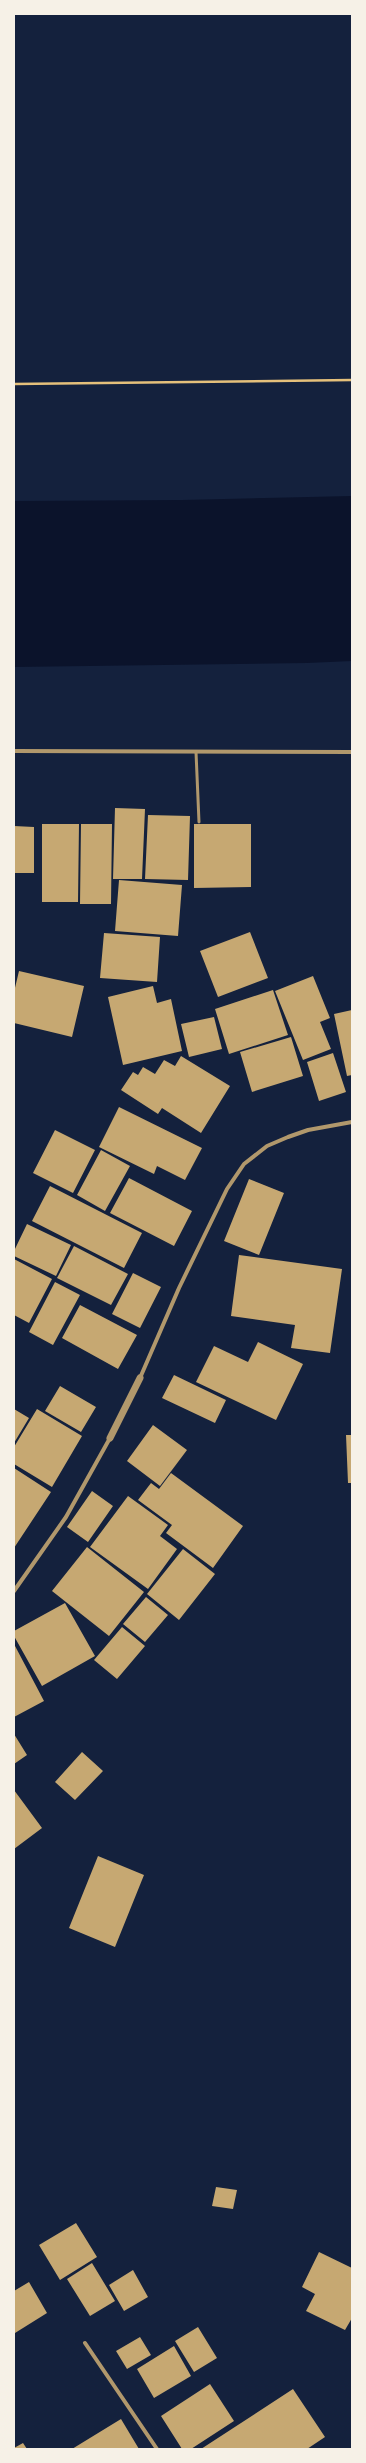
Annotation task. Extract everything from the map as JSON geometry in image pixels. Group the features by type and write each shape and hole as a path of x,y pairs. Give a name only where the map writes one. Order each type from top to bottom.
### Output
{"street":[{"path":"14,751 352,752"},
{"path":"14,1591 66,1517 110,1438 140,1378 179,1288 227,1189 244,1164 268,1146 288,1136 352,1122"},
{"path":"85,2343 158,2449"}],"lane":[{"path":"196,752 199,822"}],"path":[{"path":"14,384 352,380"}],"water":[{"path":"352,496 352,661 307,663 14,667 14,501 182,500"}],"building":[{"path":"115,808 145,809 142,879 113,879"},
{"path":"148,815 190,816 188,880 145,879"},
{"path":"42,824 79,824 78,902 42,902"},
{"path":"81,824 112,824 111,904 80,904"},
{"path":"194,824 251,824 251,887 194,888"},
{"path":"14,826 34,827 34,873 14,873"},
{"path":"119,880 182,885 178,936 115,931"},
{"path":"250,932 268,978 218,997 200,951"},
{"path":"104,933 160,937 157,982 100,978"},
{"path":"19,971 84,986 72,1037 14,1023 14,992"},
{"path":"313,976 330,1018 320,1022 331,1049 303,1060 275,991"},
{"path":"153,986 157,1003 171,999 182,1051 123,1065 108,997"},
{"path":"273,990 288,1035 229,1054 215,1009"},
{"path":"352,1010 352,1075 347,1076 334,1014"},
{"path":"214,1017 222,1049 189,1057 181,1024"},
{"path":"291,1037 303,1076 252,1092 240,1052"},
{"path":"333,1053 346,1092 319,1101 307,1062"},
{"path":"181,1056 230,1086 201,1133 162,1108 158,1114 121,1090 133,1072 138,1075 143,1067 155,1074 164,1060 175,1066"},
{"path":"119,1107 202,1148 185,1180 157,1166 154,1174 99,1147"},
{"path":"55,1130 95,1150 73,1193 33,1173"},
{"path":"101,1150 130,1166 105,1211 77,1195"},
{"path":"129,1178 192,1211 174,1246 110,1213"},
{"path":"249,1179 284,1193 259,1255 224,1241"},
{"path":"50,1186 142,1233 124,1268 32,1221"},
{"path":"27,1224 71,1245 56,1276 14,1256 14,1251"},
{"path":"74,1246 128,1274 111,1305 57,1278"},
{"path":"239,1255 342,1269 330,1353 291,1348 295,1325 231,1316"},
{"path":"14,1259 52,1279 29,1323 14,1315"},
{"path":"133,1273 161,1287 140,1328 112,1314"},
{"path":"55,1282 80,1295 53,1345 29,1332"},
{"path":"80,1305 137,1335 118,1369 62,1338"},
{"path":"258,1342 303,1364 276,1420 196,1382 214,1346 248,1362"},
{"path":"174,1375 226,1400 215,1423 162,1398"},
{"path":"60,1386 96,1407 81,1432 45,1411"},
{"path":"14,1409 29,1418 14,1443"},
{"path":"37,1409 82,1436 52,1487 14,1464 14,1447"},
{"path":"153,1425 187,1450 160,1486 127,1461"},
{"path":"346,1435 352,1435 352,1483 348,1483"},
{"path":"14,1468 51,1492 14,1548"},
{"path":"171,1473 243,1526 213,1568 166,1533 172,1525 138,1500 151,1483 159,1489"},
{"path":"92,1491 113,1506 88,1542 67,1527"},
{"path":"128,1496 168,1525 160,1536 177,1549 148,1589 90,1547"},
{"path":"87,1547 144,1592 109,1636 52,1591"},
{"path":"183,1549 215,1574 179,1620 147,1594"},
{"path":"146,1597 168,1615 145,1642 123,1624"},
{"path":"65,1603 95,1656 42,1686 14,1636 14,1631"},
{"path":"122,1627 145,1646 117,1679 94,1660"},
{"path":"14,1644 44,1701 14,1717"},
{"path":"14,1734 27,1755 14,1764"},
{"path":"82,1752 103,1771 75,1800 55,1782"},
{"path":"14,1790 42,1828 14,1849"},
{"path":"98,1856 144,1875 115,1947 69,1928"},
{"path":"216,2187 237,2190 233,2209 212,2206"},
{"path":"76,2223 97,2257 60,2280 39,2245"},
{"path":"319,2252 352,2268 352,2318 345,2330 306,2311 315,2294 302,2287"},
{"path":"92,2263 115,2301 90,2316 67,2279"},
{"path":"133,2270 148,2297 124,2311 109,2285"},
{"path":"29,2282 47,2313 15,2333 14,2291"},
{"path":"198,2327 217,2358 194,2372 175,2341"},
{"path":"140,2337 151,2355 127,2369 116,2351"},
{"path":"174,2346 191,2376 154,2398 137,2369"},
{"path":"210,2384 234,2421 191,2449 182,2449 161,2416"},
{"path":"293,2389 325,2437 307,2449 201,2449"},
{"path":"121,2419 139,2449 72,2449"},
{"path":"23,2443 27,2449 14,2449 14,2448"}]}
